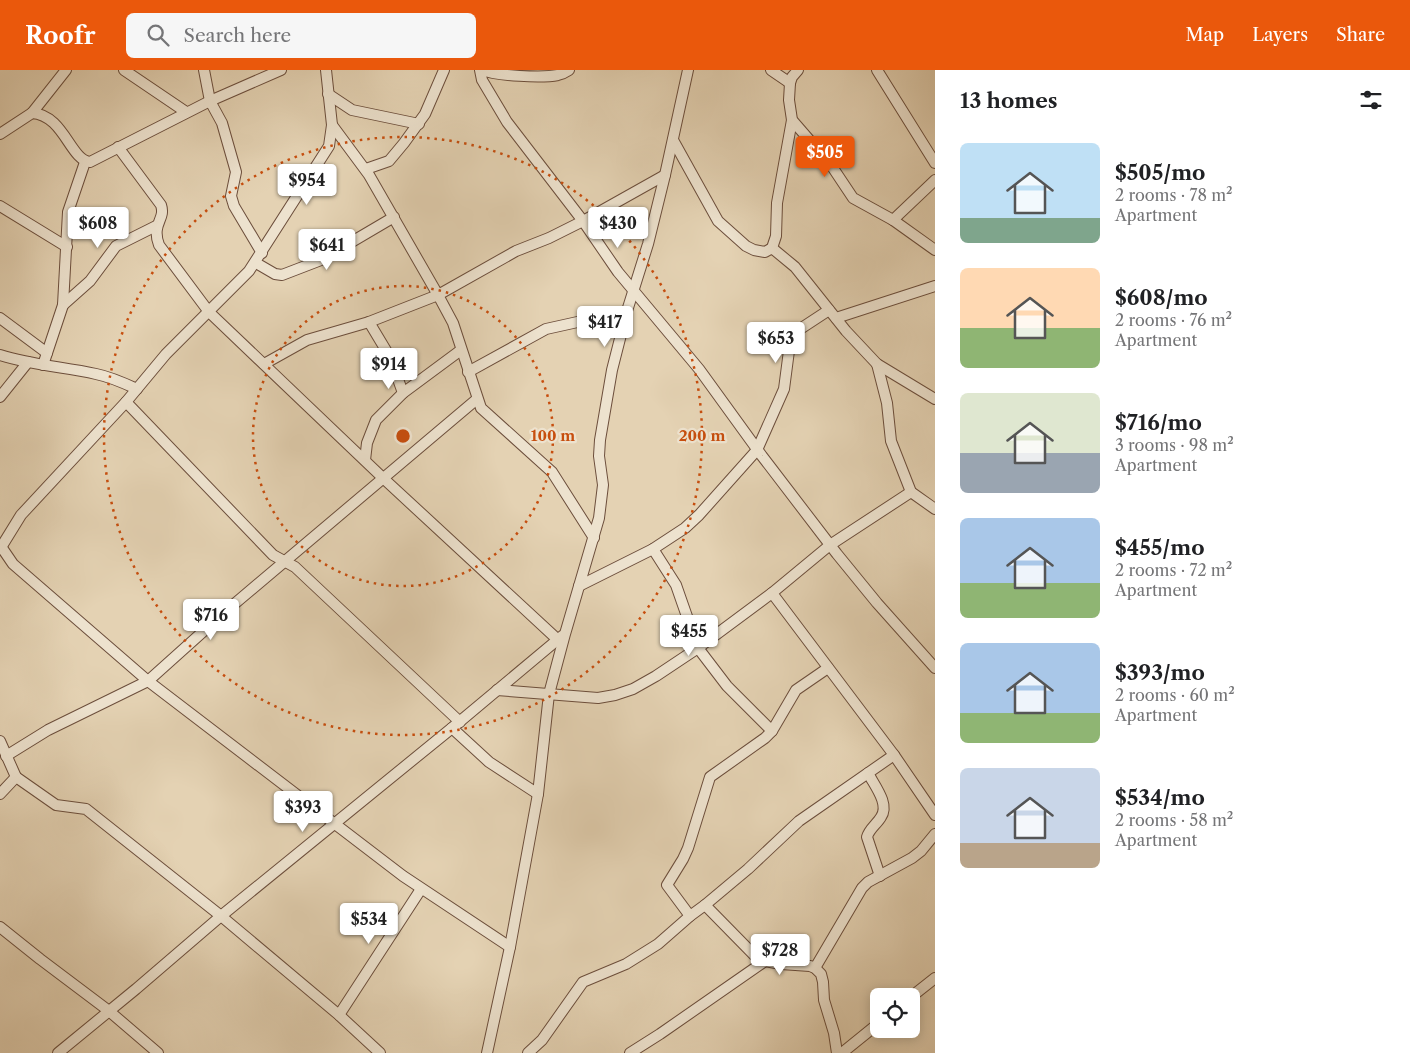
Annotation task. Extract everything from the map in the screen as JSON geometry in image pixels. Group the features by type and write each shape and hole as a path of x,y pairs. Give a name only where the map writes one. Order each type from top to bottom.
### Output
{"street":[{"path":"0,134 32,113 66,70"},
{"path":"124,70 186,112"},
{"path":"204,70 210,100 222,123 236,172 231,196 234,206 262,253"},
{"path":"32,113 45,115 64,134 80,157 85,162 90,162 210,100 281,70"},
{"path":"326,70 332,125 329,146 250,271 166,354 126,402 21,515 0,547 12,564 148,681 421,889 510,947"},
{"path":"366,169 389,161 419,124 444,70"},
{"path":"569,70 550,76 500,74 481,70 482,80 507,122 583,221 633,291 698,369 830,545 877,603 935,668"},
{"path":"487,1053 510,947 538,794 550,694 561,637 579,586 599,518 603,485 599,456 600,440 612,370 627,311 648,244 688,70"},
{"path":"771,70 790,83"},
{"path":"673,140 718,221 746,246 765,252 772,248 776,236 777,203 792,120 789,100 790,83 798,70"},
{"path":"877,70 935,163"},
{"path":"328,94 352,110 419,124"},
{"path":"792,120 831,165 853,198 893,220 935,250"},
{"path":"332,125 366,169 438,295 452,323 477,399 485,413 552,472 594,538"},
{"path":"118,148 162,204 163,210 156,226 155,235 159,245 209,312 383,478 561,637"},
{"path":"43,365 62,305 68,212 85,162"},
{"path":"264,364 308,340 369,322 438,295 516,251 549,238 583,221 665,174"},
{"path":"893,220 935,180"},
{"path":"0,206 67,247"},
{"path":"256,262 276,274 282,275 321,260 394,217"},
{"path":"62,305 90,281 116,246 156,226"},
{"path":"772,248 795,267 832,314 877,364 935,398"},
{"path":"579,586 653,549 685,528 757,450 784,389 790,343 794,333 832,314 935,286"},
{"path":"468,372 546,329 627,311"},
{"path":"0,318 47,353"},
{"path":"369,322 390,357 403,394"},
{"path":"365,460 367,443 376,420 403,394 461,350"},
{"path":"0,355 43,365 97,374 116,379 137,389"},
{"path":"0,398 28,362"},
{"path":"877,364 886,403 891,441 910,492 935,510"},
{"path":"6,756 48,730 148,681 226,611 477,399"},
{"path":"126,402 273,555 295,567 456,725 489,762 538,794"},
{"path":"497,690 598,698 633,689 698,648 772,593 830,545 910,492"},
{"path":"653,549 676,584 698,648 726,686 772,731"},
{"path":"772,593 894,755 935,815"},
{"path":"58,1053 221,916 561,637"},
{"path":"690,916 667,885 686,853 710,777 765,738 772,731 796,690 828,668"},
{"path":"0,740 16,777 56,805 86,809 221,916 339,1015 380,1053"},
{"path":"528,1053 542,1040 583,982 626,964 658,944 748,869 798,822 894,755"},
{"path":"868,773 883,802 884,809 882,816 868,833 867,837 880,876"},
{"path":"0,794 16,777"},
{"path":"815,968 858,893 868,882 912,858 921,851 935,834"},
{"path":"339,1015 421,889"},
{"path":"706,905 752,954 764,961 810,966 821,974 824,982 824,1000 834,1034 837,1053"},
{"path":"0,926 40,960 109,1011 158,1053"},
{"path":"630,1053 764,961"},
{"path":"920,990 935,978"},
{"path":"842,1053 870,1030"}]}
